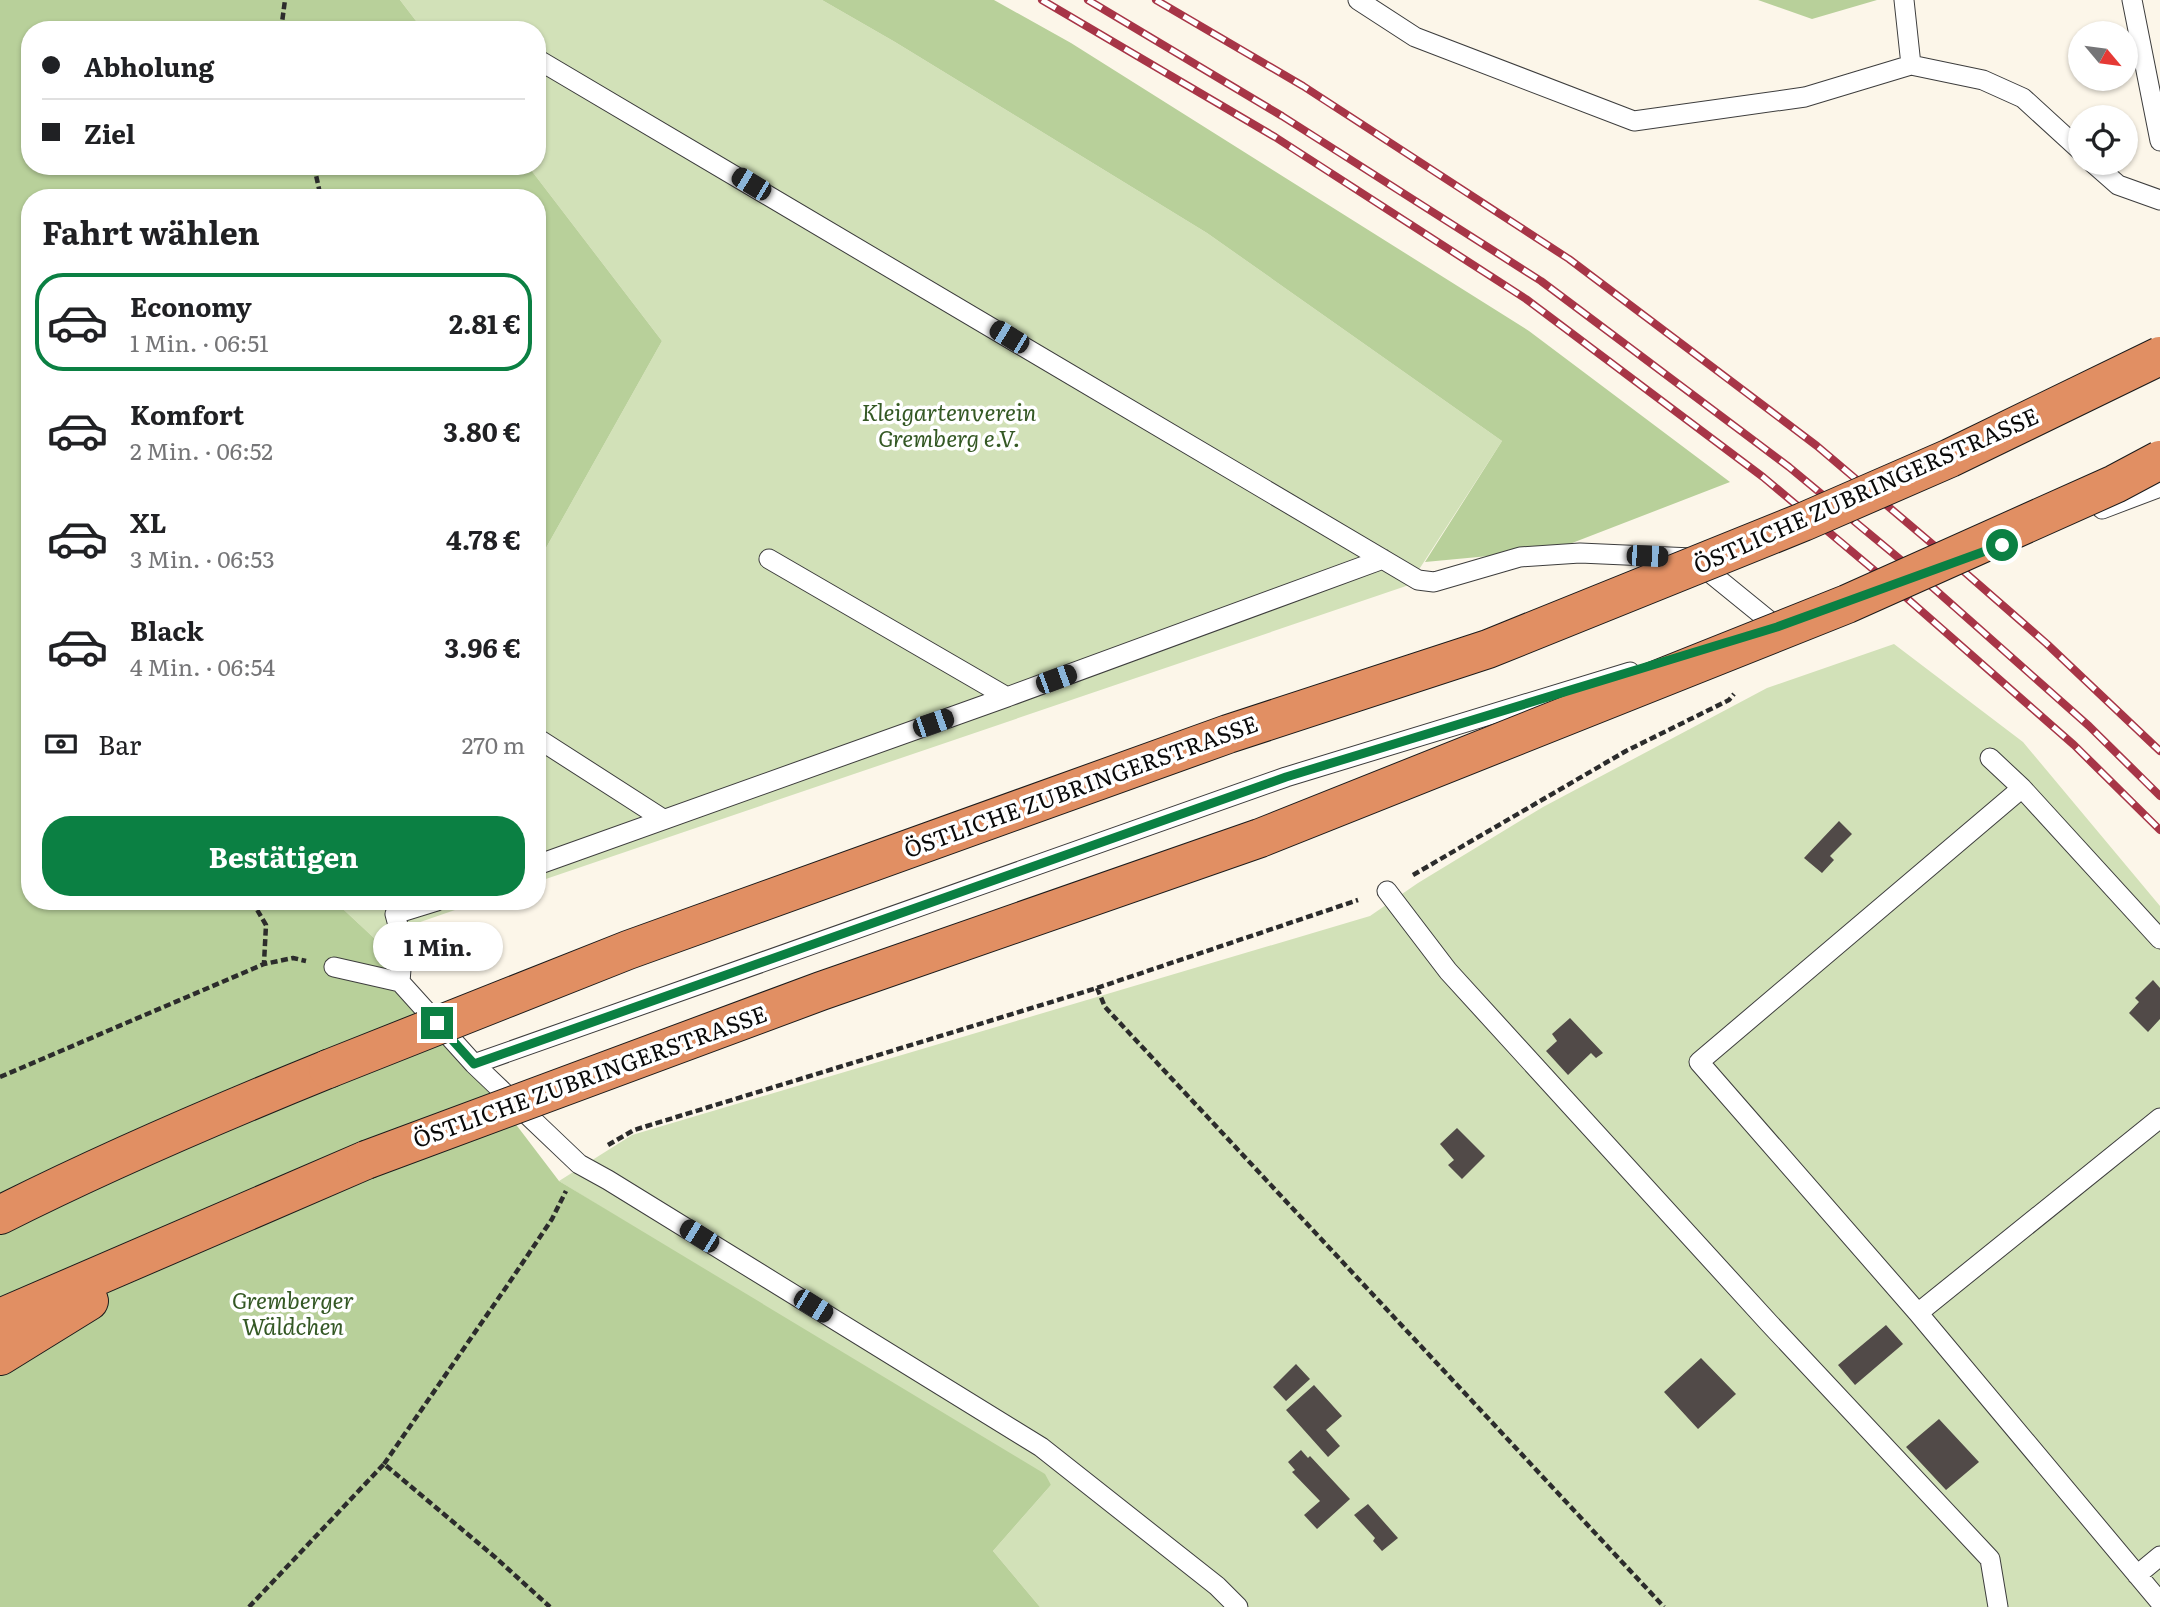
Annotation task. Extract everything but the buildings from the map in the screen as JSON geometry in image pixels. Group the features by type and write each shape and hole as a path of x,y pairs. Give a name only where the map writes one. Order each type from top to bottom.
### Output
{"highway":[{"name":"ÖSTLICHE ZUBRINGERSTRASSE","path":"0,1215 201,1120 628,950 1228,734 1488,649 1803,522 1950,458 2160,356"},
{"name":"ÖSTLICHE ZUBRINGERSTRASSE","path":"0,1318 366,1160 821,991 1260,838 1847,604 2115,484 2160,460"},
{"path":"0,1356 191,1236"}],"lane":[{"path":"1358,0 1415,37 1633,121 1805,97 1911,65 1983,80 2022,99 2068,140"},
{"path":"1904,0 1911,65"},
{"path":"2132,0 2160,141"},
{"path":"546,64 1418,580 1434,582 1520,557 1580,553 1692,558 1777,627"},
{"path":"2107,175 2118,185 2160,200"},
{"path":"474,1064 1286,777 1777,627 2160,488"},
{"path":"769,559 1007,697"},
{"path":"546,862 1383,559"},
{"path":"546,744 663,819"},
{"path":"1990,758 2022,788 2160,939"},
{"path":"2022,788 1699,1062 1918,1313 2160,1602"},
{"path":"1387,891 1457,981 1769,1323 1990,1559 1998,1607"},
{"path":"400,982 403,944 395,914 408,910"},
{"path":"334,967 400,982 474,1064 579,1164 1041,1447 1217,1586 1238,1607"},
{"path":"1918,1313 2160,1118"},
{"path":"2137,1575 2160,1556"}],"path":[{"path":"282,21 285,0"},
{"path":"248,1607 384,1464 552,1219 579,1164 634,1129 1097,988 1387,891 1626,751 1729,700 1736,690"},
{"path":"257,910 266,925 264,964"},
{"path":"0,1077 264,964 293,958 334,967"},
{"path":"1097,988 1105,1007 1664,1607"},
{"path":"384,1464 550,1607"}],"green space":[{"name":"Gremberger Wäldchen","path":"0,0 400,0 416,21 21,21 21,175 535,175 546,189 21,189 21,910 344,910 374,938 559,1181 1045,1474 1051,1485 993,1551 1040,1607 0,1607"},
{"name":"Kleigartenverein Gremberg e.V.","path":"400,0 822,0 1207,233 1502,441 1409,585 546,879 546,548 662,341 535,175 546,175 546,21 416,21"},
{"path":"822,0 994,0 1071,43 1529,331 1730,482 1554,550 1425,562 1502,441 1207,233"},
{"path":"1758,0 1877,0 1812,19"},
{"name":"Gremberger Wäldchen","path":"546,190 662,341 546,548"},
{"path":"1894,644 2023,742 2160,906 2160,1607 1040,1607 993,1551 1051,1485 559,1181 632,1135 1370,916 1418,883 1543,807 1767,688"},
{"path":"344,910 455,910 374,938"}],"railway":[{"path":"1042,0 1275,137 1526,299 1763,477 1893,586 2074,745 2160,830"},
{"path":"1088,0 1282,116 1541,281 1789,467 1913,570 2089,726 2160,796"},
{"path":"1156,0 1303,86 1569,259 1817,446 2047,644 2160,751"}],"route":[{"path":"437,1023 474,1064 1286,777 1777,627 2002,545"}]}
